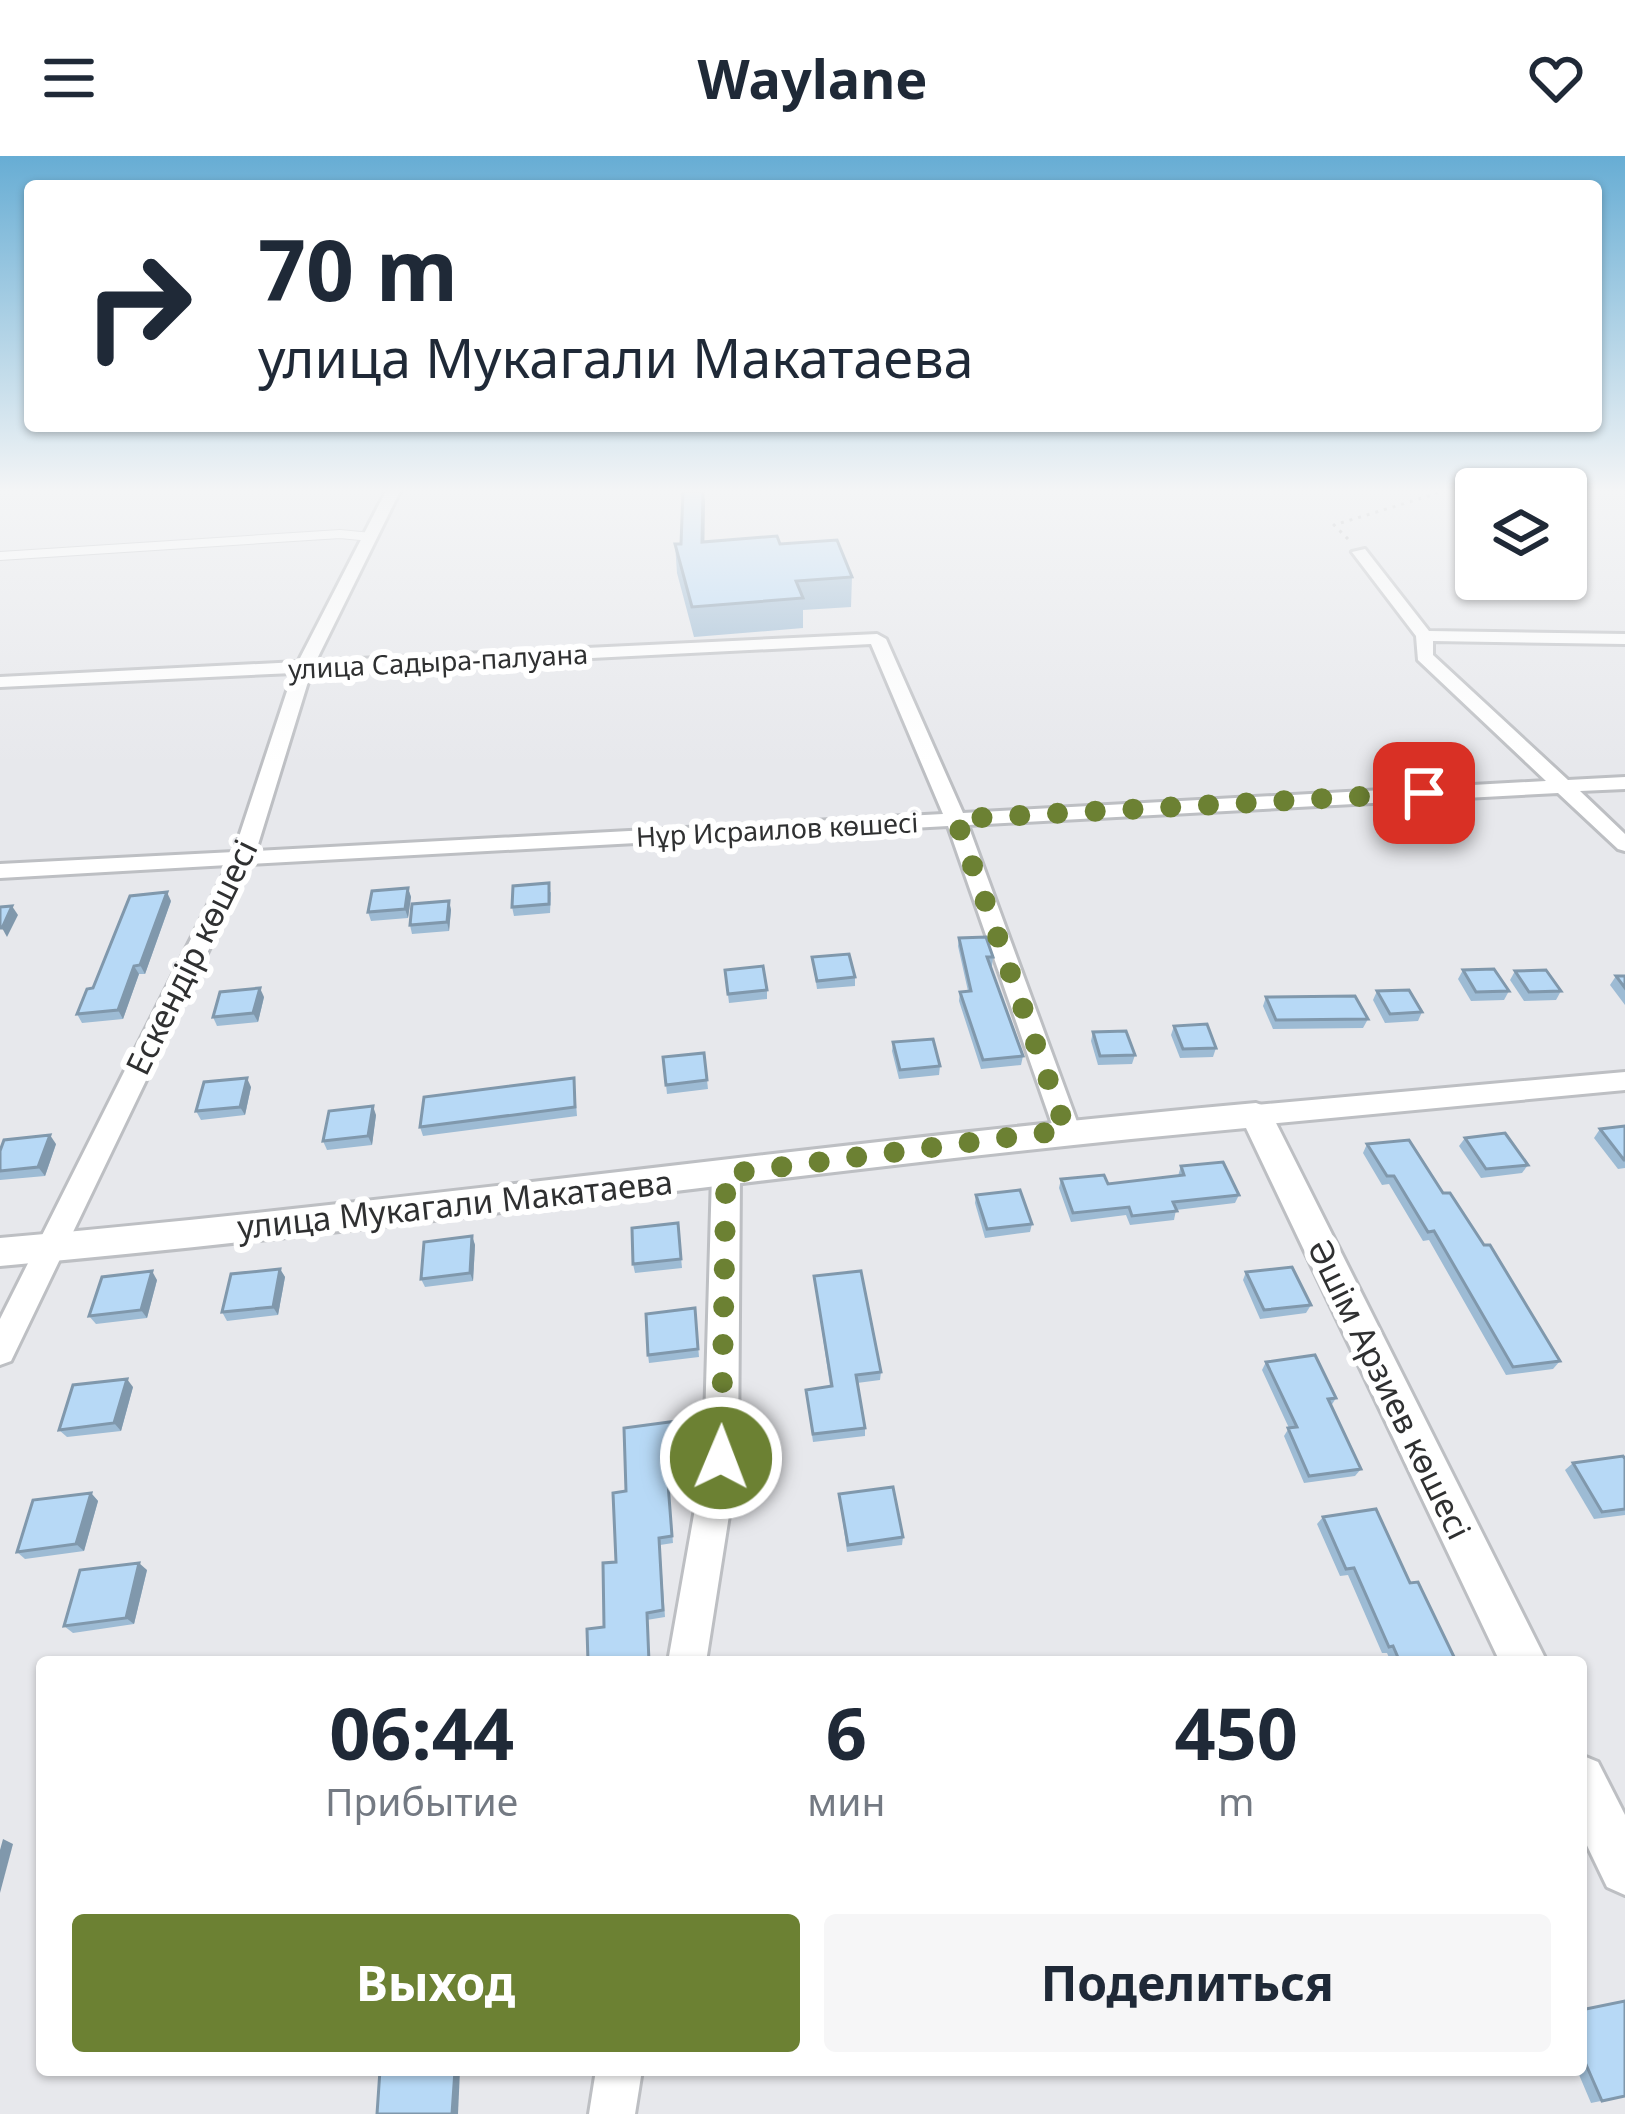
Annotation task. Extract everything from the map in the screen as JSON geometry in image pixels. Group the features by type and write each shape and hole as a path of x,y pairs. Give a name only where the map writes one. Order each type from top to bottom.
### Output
{"street":[{"name":"Ескендір көшесі","path":"0,1351 243,857 304,667 348,582"},
{"path":"1384,582 1424,636 1424,656 1625,845"},
{"path":"1424,636 1625,639"},
{"name":"улица Садыра-палуана","path":"0,682 877,639 956,819"},
{"name":"Нұр Исраилов көшесі","path":"0,871 1625,783"},
{"path":"956,819 1066,1130"},
{"name":"улица Мукагали Макатаева","path":"0,1252 726,1174 1066,1130 1625,1082"},
{"name":"Әшім Арзиев көшесі","path":"1256,1115 1521,1656"},
{"path":"688,1656 721,1458 726,1174"},
{"path":"1587,1791 1625,1869"},
{"path":"612,2114 619,2076"}],"building":[{"path":"685,582 797,582 803,598 692,607"},
{"path":"549,883 549,904 512,907 513,886"},
{"path":"408,888 405,909 368,912 372,891"},
{"path":"167,892 118,1010 77,1014 87,989 93,988 130,896"},
{"path":"449,901 447,922 410,925 412,904"},
{"path":"12,906 2,928 0,928 0,907"},
{"path":"986,937 993,957 987,957 1023,1056 983,1060 960,992 971,991 959,938"},
{"path":"849,954 855,977 817,981 812,957"},
{"path":"763,966 767,990 728,994 725,970"},
{"path":"1494,969 1509,991 1476,992 1463,970"},
{"path":"1546,970 1561,991 1529,992 1515,971"},
{"path":"260,988 253,1013 213,1017 220,992"},
{"path":"1409,990 1422,1012 1390,1014 1377,991"},
{"path":"1355,996 1368,1019 1276,1020 1266,997"},
{"path":"1207,1024 1216,1048 1183,1049 1174,1026"},
{"path":"1126,1031 1135,1055 1100,1056 1093,1032"},
{"path":"933,1039 940,1066 900,1070 893,1042"},
{"path":"704,1053 707,1080 666,1085 663,1057"},
{"path":"247,1078 240,1107 196,1111 204,1082"},
{"path":"574,1078 575,1107 420,1127 424,1097"},
{"path":"373,1106 368,1136 323,1141 329,1111"},
{"path":"1625,1126 1625,1160 1624,1160 1600,1129"},
{"path":"1505,1133 1528,1165 1486,1169 1465,1138"},
{"path":"50,1135 38,1167 0,1171 4,1140"},
{"path":"1409,1140 1443,1193 1450,1193 1484,1245 1490,1245 1560,1361 1513,1367 1434,1231 1428,1232 1394,1176 1387,1176 1367,1144"},
{"path":"1223,1162 1239,1195 1173,1202 1177,1211 1132,1216 1129,1207 1073,1213 1061,1179 1104,1175 1108,1184 1184,1175 1181,1166"},
{"path":"1020,1190 1032,1224 987,1229 976,1195"},
{"path":"678,1223 681,1259 633,1264 632,1228"},
{"path":"472,1236 470,1273 421,1279 424,1242"},
{"path":"1292,1267 1311,1305 1264,1310 1246,1272"},
{"path":"280,1269 273,1307 222,1312 231,1274"},
{"path":"152,1271 141,1310 89,1316 102,1277"},
{"path":"861,1271 881,1372 856,1375 865,1428 813,1434 806,1390 832,1386 814,1276"},
{"path":"695,1308 698,1349 648,1355 646,1314"},
{"path":"1315,1355 1336,1398 1328,1399 1361,1469 1309,1476 1288,1428 1297,1427 1266,1362"},
{"path":"127,1379 114,1423 59,1430 73,1385"},
{"path":"677,1421 680,1468 667,1470 672,1536 659,1538 663,1610 647,1613 649,1656 588,1656 587,1629 604,1627 603,1563 616,1562 613,1493 626,1491 624,1428"},
{"path":"1623,1456 1625,1509 1602,1512 1573,1463"},
{"path":"893,1487 903,1537 848,1545 839,1494"},
{"path":"91,1493 76,1544 17,1552 33,1500"},
{"path":"1376,1509 1410,1583 1418,1582 1454,1656 1397,1656 1354,1568 1346,1569 1323,1517"},
{"path":"139,1563 126,1618 64,1626 80,1570"},
{"path":"1625,2001 1625,2096 1602,2101 1587,2067 1587,2009"},
{"path":"380,2076 455,2076 452,2114 377,2114"}],"route":[{"path":"721,1458 726,1174 1066,1130 956,819 1424,793"}]}
